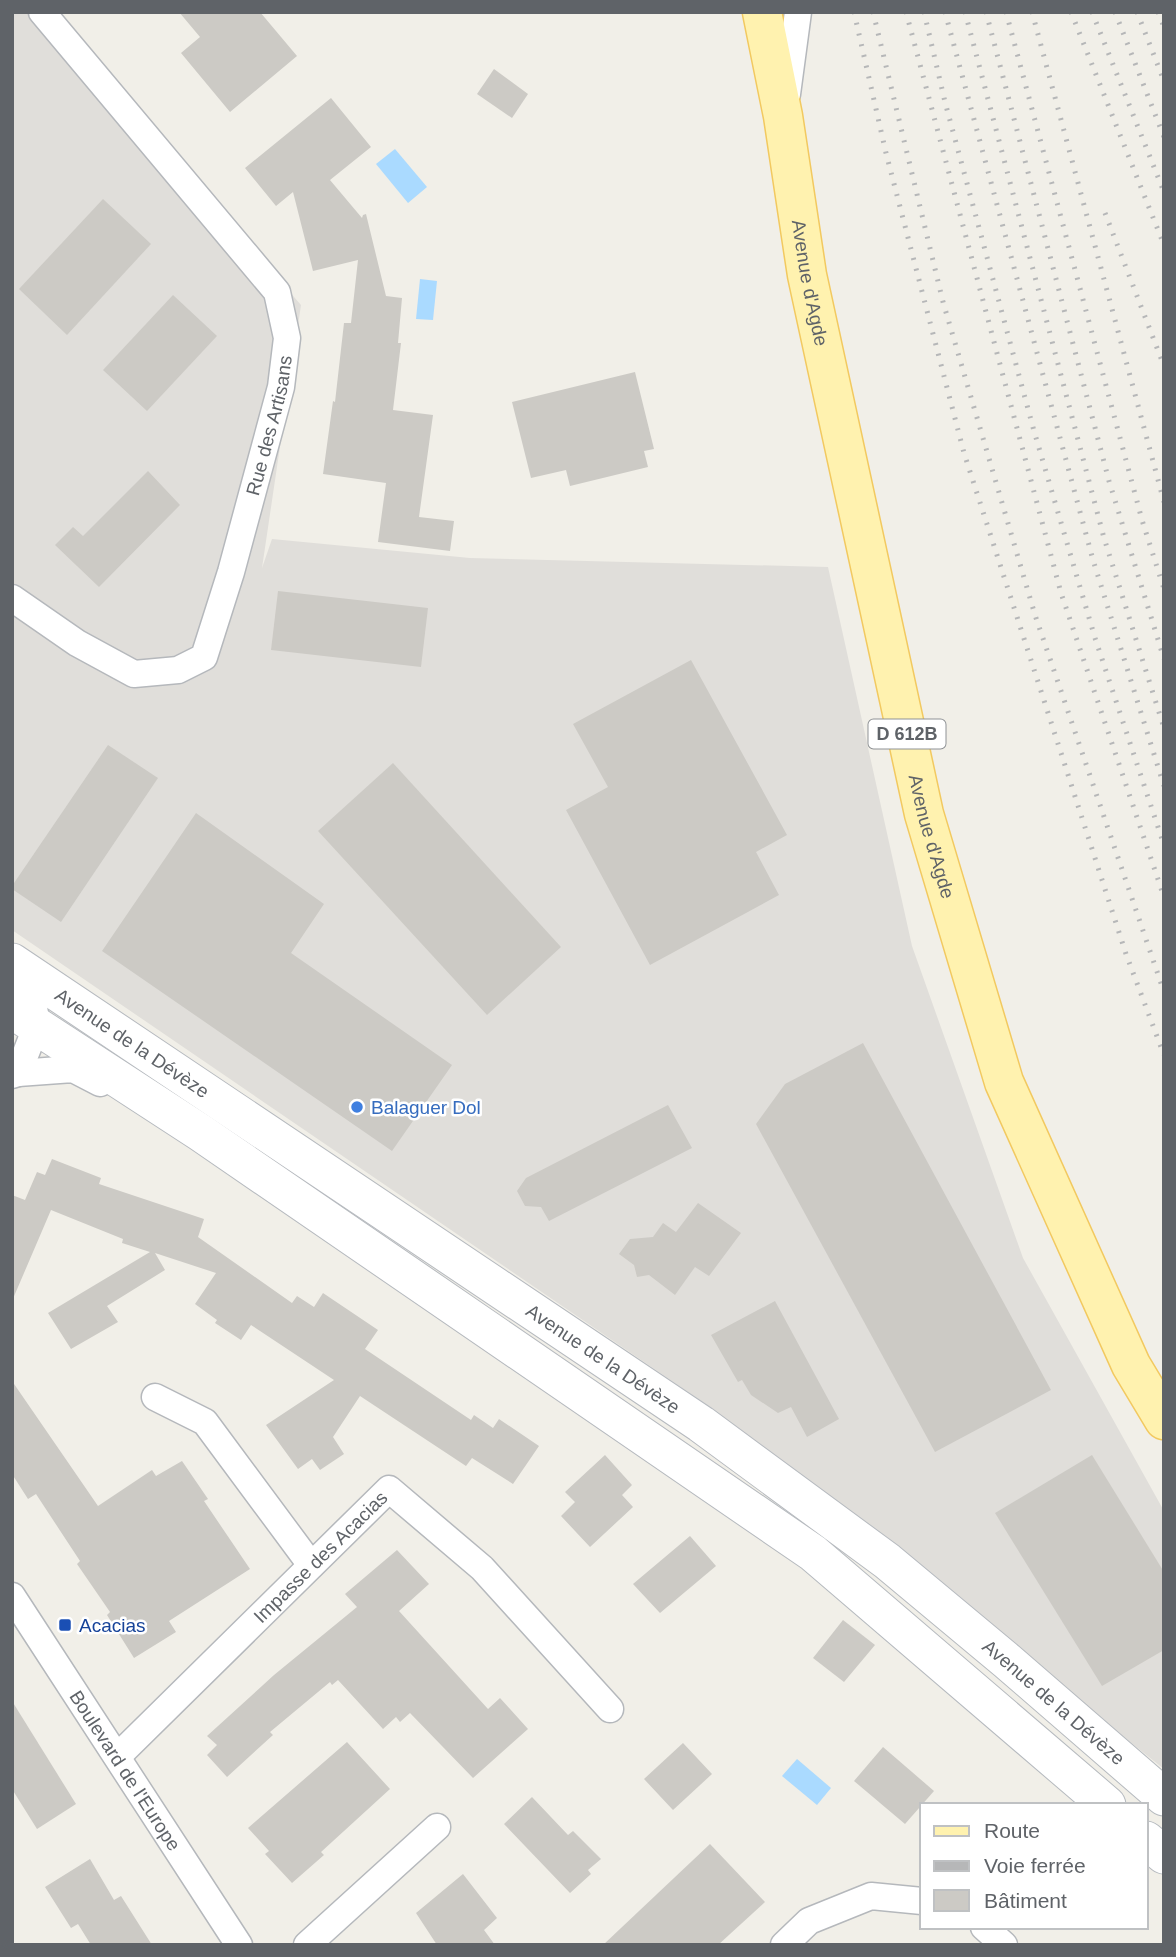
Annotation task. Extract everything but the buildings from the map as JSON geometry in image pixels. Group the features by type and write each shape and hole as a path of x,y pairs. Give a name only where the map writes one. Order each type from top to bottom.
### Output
{"main road":[{"name":"Avenue d'Agde","path":"762,12 783,116 807,275 924,814 1004,1082 1131,1365 1164,1420"},
{"name":"Avenue de la Dévèze","path":"12,962 701,1423 887,1561 1164,1797"},
{"name":"Avenue de la Dévèze","path":"21,1007 813,1553 1105,1803"},
{"path":"1148,1842 1164,1855"}],"street":[{"name":"Rue des Artisans","path":"12,598 77,643 134,674 178,670 204,657 231,572 281,387 287,338 277,292 42,12"},
{"path":"783,116 798,12"},
{"path":"201,1133 73,1069 15,1074 21,1007 156,1084 259,1127"},
{"path":"156,1396 205,1422 311,1565"},
{"name":"Impasse des Acacias","path":"117,1756 389,1489 482,1568 610,1709"},
{"name":"Boulevard de l'Europe","path":"12,1596 239,1945"},
{"path":"307,1945 437,1827"},
{"path":"784,1945 809,1921 871,1896 920,1901"},
{"path":"986,1929 1004,1945"}],"shaded area":[{"path":"12,12 47,12 301,305 262,568 272,539 470,558 828,567 912,946 1023,1258 1164,1511 1164,1769 710,1407 12,930"}],"water":[{"path":"395,149 427,187 408,203 376,164"},
{"path":"420,279 437,281 433,320 416,319"},
{"path":"797,1759 831,1788 817,1805 782,1776"}],"railway":[{"path":"854,12 886,153 964,453 1126,954 1164,1055"},
{"path":"873,12 943,302 1035,615 1164,992"},
{"path":"906,12 1061,593 1164,897"},
{"path":"924,12 945,102 1034,431 1095,638 1164,845"},
{"path":"945,12 1093,560 1164,786"},
{"path":"965,12 1104,538 1164,728"},
{"path":"986,12 1109,481 1164,659"},
{"path":"1006,12 1142,520 1164,589"},
{"path":"1032,12 1164,502"},
{"path":"1071,12 1164,245"},
{"path":"1092,12 1164,192"},
{"path":"1115,12 1164,137"},
{"path":"1137,12 1164,81"},
{"path":"1158,12 1164,27"},
{"path":"1105,213 1164,366"}],"place":[{"name":"Balaguer Dol","path":"357,1107"},
{"name":"Acacias","path":"65,1625"}]}
